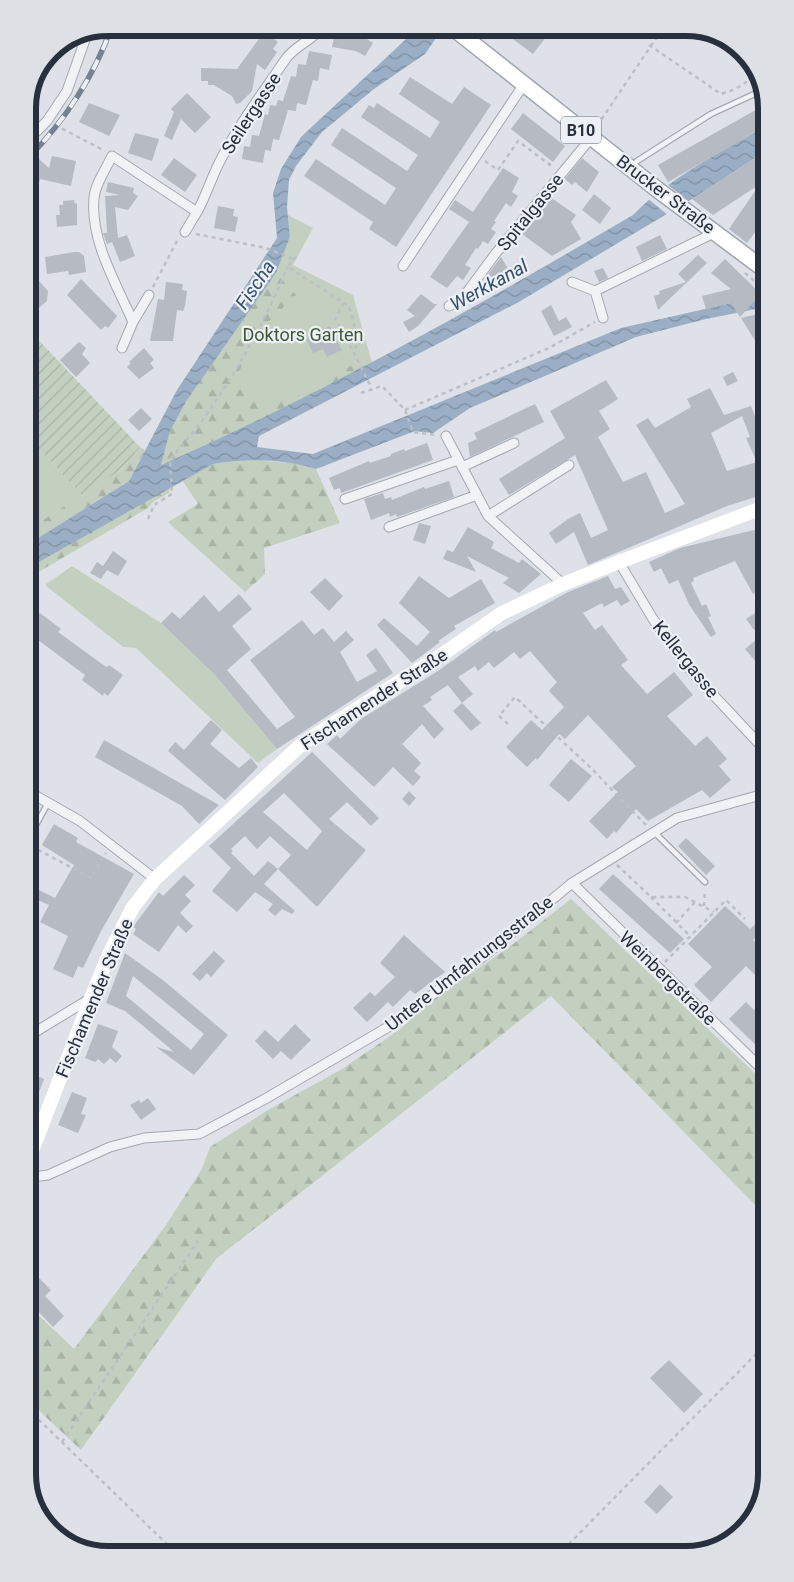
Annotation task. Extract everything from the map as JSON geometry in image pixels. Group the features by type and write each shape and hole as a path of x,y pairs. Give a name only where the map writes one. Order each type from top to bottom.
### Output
{"main road":[{"name":"Brucker Straße","path":"463,36 658,190 758,265"},
{"name":"Fischamender Straße","path":"36,1141 110,952 133,907 155,879 303,742 440,656 502,613 562,584 758,510"}],"street":[{"name":"Seilergasse","path":"185,232 205,199 218,165 247,115 292,50 312,36"},
{"path":"36,132 47,120 67,90 85,40"},
{"path":"403,266 478,156 524,84"},
{"name":"Spitalgasse","path":"449,306 462,298 496,253 591,138"},
{"path":"133,322 108,263 95,226 94,197 112,156 197,212"},
{"path":"572,282 595,291 716,232"},
{"path":"595,291 603,318"},
{"path":"122,348 133,322 149,295"},
{"path":"446,436 488,516 562,584"},
{"path":"345,499 460,464 514,443"},
{"path":"488,516 569,465"},
{"path":"389,527 477,495"},
{"name":"Kellergasse","path":"619,562 652,619 690,670 758,743"},
{"path":"36,796 80,822 155,879"},
{"name":"Untere Umfahrungsstraße","path":"36,1176 48,1175 110,1147 144,1138 199,1134 265,1099 395,1023 489,952 572,883 677,818 758,796"},
{"name":"Weinbergstraße","path":"572,883 758,1065"},
{"path":"36,1032 91,998"}],"lane":[{"path":"631,167 637,161 711,114 756,93"},
{"path":"36,825 48,803"},
{"path":"654,832 705,882"}],"path":[{"path":"591,138 600,121 656,36"},
{"path":"649,45 720,94 733,91 751,79"},
{"path":"47,120 112,156"},
{"path":"478,156 498,170 518,141 553,167"},
{"path":"149,295 179,236 185,232 266,248 293,258 300,256"},
{"path":"148,519 154,505 172,494 170,459 221,394 263,323 293,258"},
{"path":"288,267 349,306 359,343 353,351"},
{"path":"344,303 335,319 371,387"},
{"path":"405,412 549,348 603,318"},
{"path":"361,392 371,387 382,386 405,412 413,432 446,436"},
{"path":"508,724 499,716 515,697 654,832"},
{"path":"36,849 91,878 111,846"},
{"path":"610,859 690,936"},
{"path":"704,906 705,882"},
{"path":"651,897 686,897 714,912"},
{"path":"658,968 726,900 745,919"},
{"path":"676,922 695,902"},
{"path":"62,1442 198,1241"},
{"path":"567,1546 758,1352"},
{"path":"36,1417 169,1546"}],"green space":[{"name":"Doktors Garten","path":"288,215 313,228 293,265 353,295 372,363 229,435 187,400 276,273 290,237"},
{"path":"276,273 296,295 264,326 237,375 258,404 294,398 354,364 357,371 229,435 161,465 170,431 187,400"},
{"path":"36,337 140,447 122,469 82,495 36,446"},
{"path":"36,446 82,495 36,525"},
{"path":"140,447 145,450 129,481 36,539 36,524 122,469"},
{"path":"241,459 300,464 316,469 340,523 264,548 265,574 245,592 168,522 198,504 182,480 213,464"},
{"path":"170,486 169,493 154,501 148,508 36,573 36,564"},
{"path":"72,566 161,623 215,675 277,749 258,763 136,648 123,647 45,585"},
{"path":"571,899 758,1076 758,1208 551,996 216,1259 81,1450 36,1408 36,1313 74,1349 166,1225 202,1169 210,1147 268,1110 342,1069 399,1030 430,1002 512,945"}],"water":[{"name":"Fischa","path":"408,36 437,36 425,54 374,89 322,132 296,166 289,180 287,207 290,237 276,273 187,400 170,431 161,465 342,378 518,282 633,215 677,179 758,131 758,156 692,199 517,303 259,436 257,447 313,454 621,328 758,297 758,309 706,319 636,337 470,408 433,433 415,431 316,469 291,463 265,460 213,464 36,564 36,539 129,481 177,390 277,238 273,193 281,169 301,137"}],"pier":[{"path":"667,184 690,203 669,216 647,198"}],"building":[{"path":"261,36 270,36 278,42 273,49 277,52 265,70 257,64 252,91 240,103 236,104 232,96 214,85 208,85 208,81 201,81 201,68 237,69"},
{"path":"334,36 362,36 373,43 365,56 356,51 332,47"},
{"path":"509,36 547,36 533,54"},
{"path":"309,51 332,55 329,70 320,68 318,81 313,80 306,105 297,103 296,111 288,110 279,140 273,139 271,151 265,150 263,163 242,159 244,146 250,147 252,135 259,136 265,114 268,115 270,105 276,106 278,100 283,101 291,76 296,77 298,64 306,65"},
{"path":"410,77 452,104 464,87 491,105 396,247 369,229 373,222 304,176 316,159 385,205 396,188 331,145 342,128 407,171 418,155 361,117 369,105 374,108 377,103 430,138 440,122 399,94"},
{"path":"187,93 211,117 195,133 181,119 172,140 164,136 174,112 171,109"},
{"path":"89,103 120,115 109,136 79,122"},
{"path":"758,109 758,131 668,182 658,165"},
{"path":"523,113 565,146 553,162 511,129"},
{"path":"135,133 159,139 152,161 128,153"},
{"path":"52,156 76,161 71,186 40,179 39,183 36,182 36,163 39,159 49,168"},
{"path":"758,156 758,185 713,215 692,199"},
{"path":"174,158 197,175 185,192 161,175"},
{"path":"582,158 599,172 587,192 575,182 572,185 565,179"},
{"path":"503,168 519,178 512,192 518,196 511,207 506,203 494,221 496,222 491,229 496,232 488,244 483,241 478,249 476,248 465,265 471,268 463,280 457,276 447,288 430,277 469,222 449,209 455,200 473,212"},
{"path":"108,182 134,188 133,193 138,196 128,210 115,207 118,238 127,235 135,256 120,262 112,242 107,244 103,233 107,233 105,196 120,195 106,192"},
{"path":"758,187 758,228 747,243 729,229"},
{"path":"594,194 611,208 600,224 582,210"},
{"path":"550,197 576,215 571,222 581,239 552,256 522,234"},
{"path":"74,200 75,204 77,203 77,225 57,227 56,215 60,215 59,205 63,205 63,201"},
{"path":"218,206 234,209 233,216 238,217 235,232 214,228"},
{"path":"660,235 667,249 642,261 636,247"},
{"path":"79,252 84,256 86,272 69,275 68,271 47,274 45,257"},
{"path":"698,255 707,263 658,310 654,296 660,294 659,291 686,282 678,274"},
{"path":"501,257 513,277 497,286 486,277"},
{"path":"725,259 758,291 758,297 740,317 731,303 706,309 702,296 731,289 711,273"},
{"path":"603,268 608,278 599,282 594,271"},
{"path":"36,278 48,291 47,301 36,310"},
{"path":"81,279 117,316 108,328 105,326 101,330 67,295"},
{"path":"166,282 183,284 182,290 187,291 185,306 183,311 177,310 173,341 150,341 158,299 164,300"},
{"path":"421,294 434,304 437,304 418,326 409,332 403,322 415,316 407,310"},
{"path":"551,305 559,321 566,317 572,327 554,336 541,311"},
{"path":"758,314 758,346 741,318"},
{"path":"330,326 342,350 327,357 323,349 313,353 306,338"},
{"path":"79,342 86,348 82,354 90,363 76,377 60,360"},
{"path":"144,348 154,360 150,363 154,368 139,379 127,367 131,363 129,362"},
{"path":"733,372 738,381 727,386 723,377"},
{"path":"606,380 618,399 599,411 610,429 598,437 623,482 646,472 665,513 685,504 636,425 648,418 655,428 691,407 687,399 710,388 724,415 751,406 758,424 758,496 727,506 588,565 574,532 556,544 549,533 580,513 591,538 608,530 575,455 509,495 499,479 565,438 550,411","holes":["742,416 750,437 746,438 757,462 727,471 711,433"]},
{"path":"535,404 544,422 470,457 468,443 477,439 474,433"},
{"path":"141,408 152,419 139,431 128,420"},
{"path":"427,443 433,460 341,493 340,488 334,490 329,478 369,461 370,463 391,456 391,454 404,449 405,451"},
{"path":"449,481 454,497 397,517 396,514 390,517 389,513 371,520 364,499 383,493 385,499 391,497 392,500 424,487 425,489"},
{"path":"419,523 431,526 425,544 413,540"},
{"path":"468,527 494,542 491,548 519,563 522,559 541,574 519,593 503,583 509,578 467,556 476,572 443,559 447,550 453,552"},
{"path":"758,529 758,592 753,594 735,561 693,578 694,581 691,583 702,606 706,604 711,616 708,617 716,634 711,637 690,606 678,580 669,584 661,568 654,572 649,562 680,548"},
{"path":"113,551 127,561 118,576 107,570 101,579 90,573 97,562 103,566"},
{"path":"419,576 449,598 481,579 495,603 454,626 456,629 438,641 440,642 412,663 377,625 384,618 417,646 430,632 399,603"},
{"path":"608,576 615,589 621,587 630,601 621,606 617,600 604,607 602,603 583,613 595,630 602,625 628,660 621,665 647,694 674,672 693,695 667,716 695,746 707,736 727,759 719,766 731,780 710,798 702,790 648,821 636,809 616,833 614,831 607,839 589,821 618,792 612,787 636,766 588,715 565,739 559,734 537,760 536,758 527,767 506,747 531,720 542,730 564,707 549,691 557,682 530,651 520,659 514,652 494,668 489,662 478,671 475,666 458,677 473,694 462,703 448,685 430,697 432,700 423,706 444,729 434,739 422,724 402,744 421,763 414,771 421,777 413,786 393,767 374,787 327,744 337,735 340,739 361,719 438,671 495,630 496,632 568,592"},
{"path":"325,578 343,596 329,611 310,592"},
{"path":"239,594 252,609 232,626 251,649 227,670 277,729 295,717 250,660 302,620 314,635 323,628 334,642 346,631 354,640 340,652 357,682 377,671 366,655 376,648 393,673 277,749 215,675 161,623 172,612 180,619 204,595 219,612"},
{"path":"758,611 758,627 754,630 746,619"},
{"path":"40,613 61,629 58,632 102,664 107,667 109,665 123,675 108,696 104,693 103,696 82,680 85,675 36,638 36,618"},
{"path":"756,640 758,642 758,664 745,649"},
{"path":"462,703 481,723 471,731 453,711"},
{"path":"211,720 222,730 210,744 239,768 251,758 258,767 225,800 168,751 175,742 184,750"},
{"path":"104,740 219,805 199,824 182,806 95,757"},
{"path":"312,752 379,818 371,826 347,802 329,819 366,850 317,907 278,869 264,884 295,911 292,914 282,909 275,916 268,910 273,904 255,892 237,912 212,891 231,868 209,846","holes":["284,793 322,831 307,850 263,812","245,836 257,849 270,836 291,855 278,869 268,861 254,876 231,853 233,851 231,849"]},
{"path":"571,759 592,776 569,802 549,785"},
{"path":"409,791 416,798 409,806 402,799"},
{"path":"54,824 78,838 76,842 134,874 101,931 83,968 78,966 73,978 53,969 68,936 40,922 49,905 36,899 36,891 37,889 55,898 74,865 42,845"},
{"path":"686,838 715,866 706,875 678,846"},
{"path":"613,874 684,939 670,953 599,889"},
{"path":"184,875 195,885 185,895 191,901 180,913 193,926 186,933 178,925 159,952 133,934 136,929 133,927 159,892 163,896"},
{"path":"725,906 750,929 758,922 758,935 753,940 758,945 758,978 746,966 711,1002 694,985 712,967 688,944"},
{"path":"404,935 445,972 415,994 410,990 393,1007 388,1002 367,1022 353,1008 370,992 375,996 395,977 380,963"},
{"path":"214,951 225,961 211,977 207,973 200,981 192,974"},
{"path":"125,953 164,981 228,1035 194,1075 156,1047 174,1052 125,1011 106,1003","holes":["133,976 204,1034 191,1050 126,996"]},
{"path":"746,1002 754,1010 758,1006 758,1047 729,1019"},
{"path":"98,1024 118,1031 112,1047 122,1056 116,1063 110,1058 104,1064 98,1059 95,1062 85,1058"},
{"path":"295,1024 311,1040 291,1060 281,1051 273,1059 255,1041 265,1030 278,1042"},
{"path":"36,1076 44,1079 36,1100"},
{"path":"72,1092 87,1098 81,1114 86,1115 78,1133 58,1125"},
{"path":"148,1098 156,1109 141,1120 130,1105 139,1100 141,1103"},
{"path":"36,1275 51,1290 45,1296 64,1316 53,1327 36,1309"},
{"path":"669,1360 703,1394 684,1413 650,1378"},
{"path":"660,1484 673,1497 657,1514 644,1502"}],"railway":[{"path":"36,149 54,129 77,97 96,63 108,36"}],"water label":[{"name":"Werkkanal","path":"489,285"}]}
